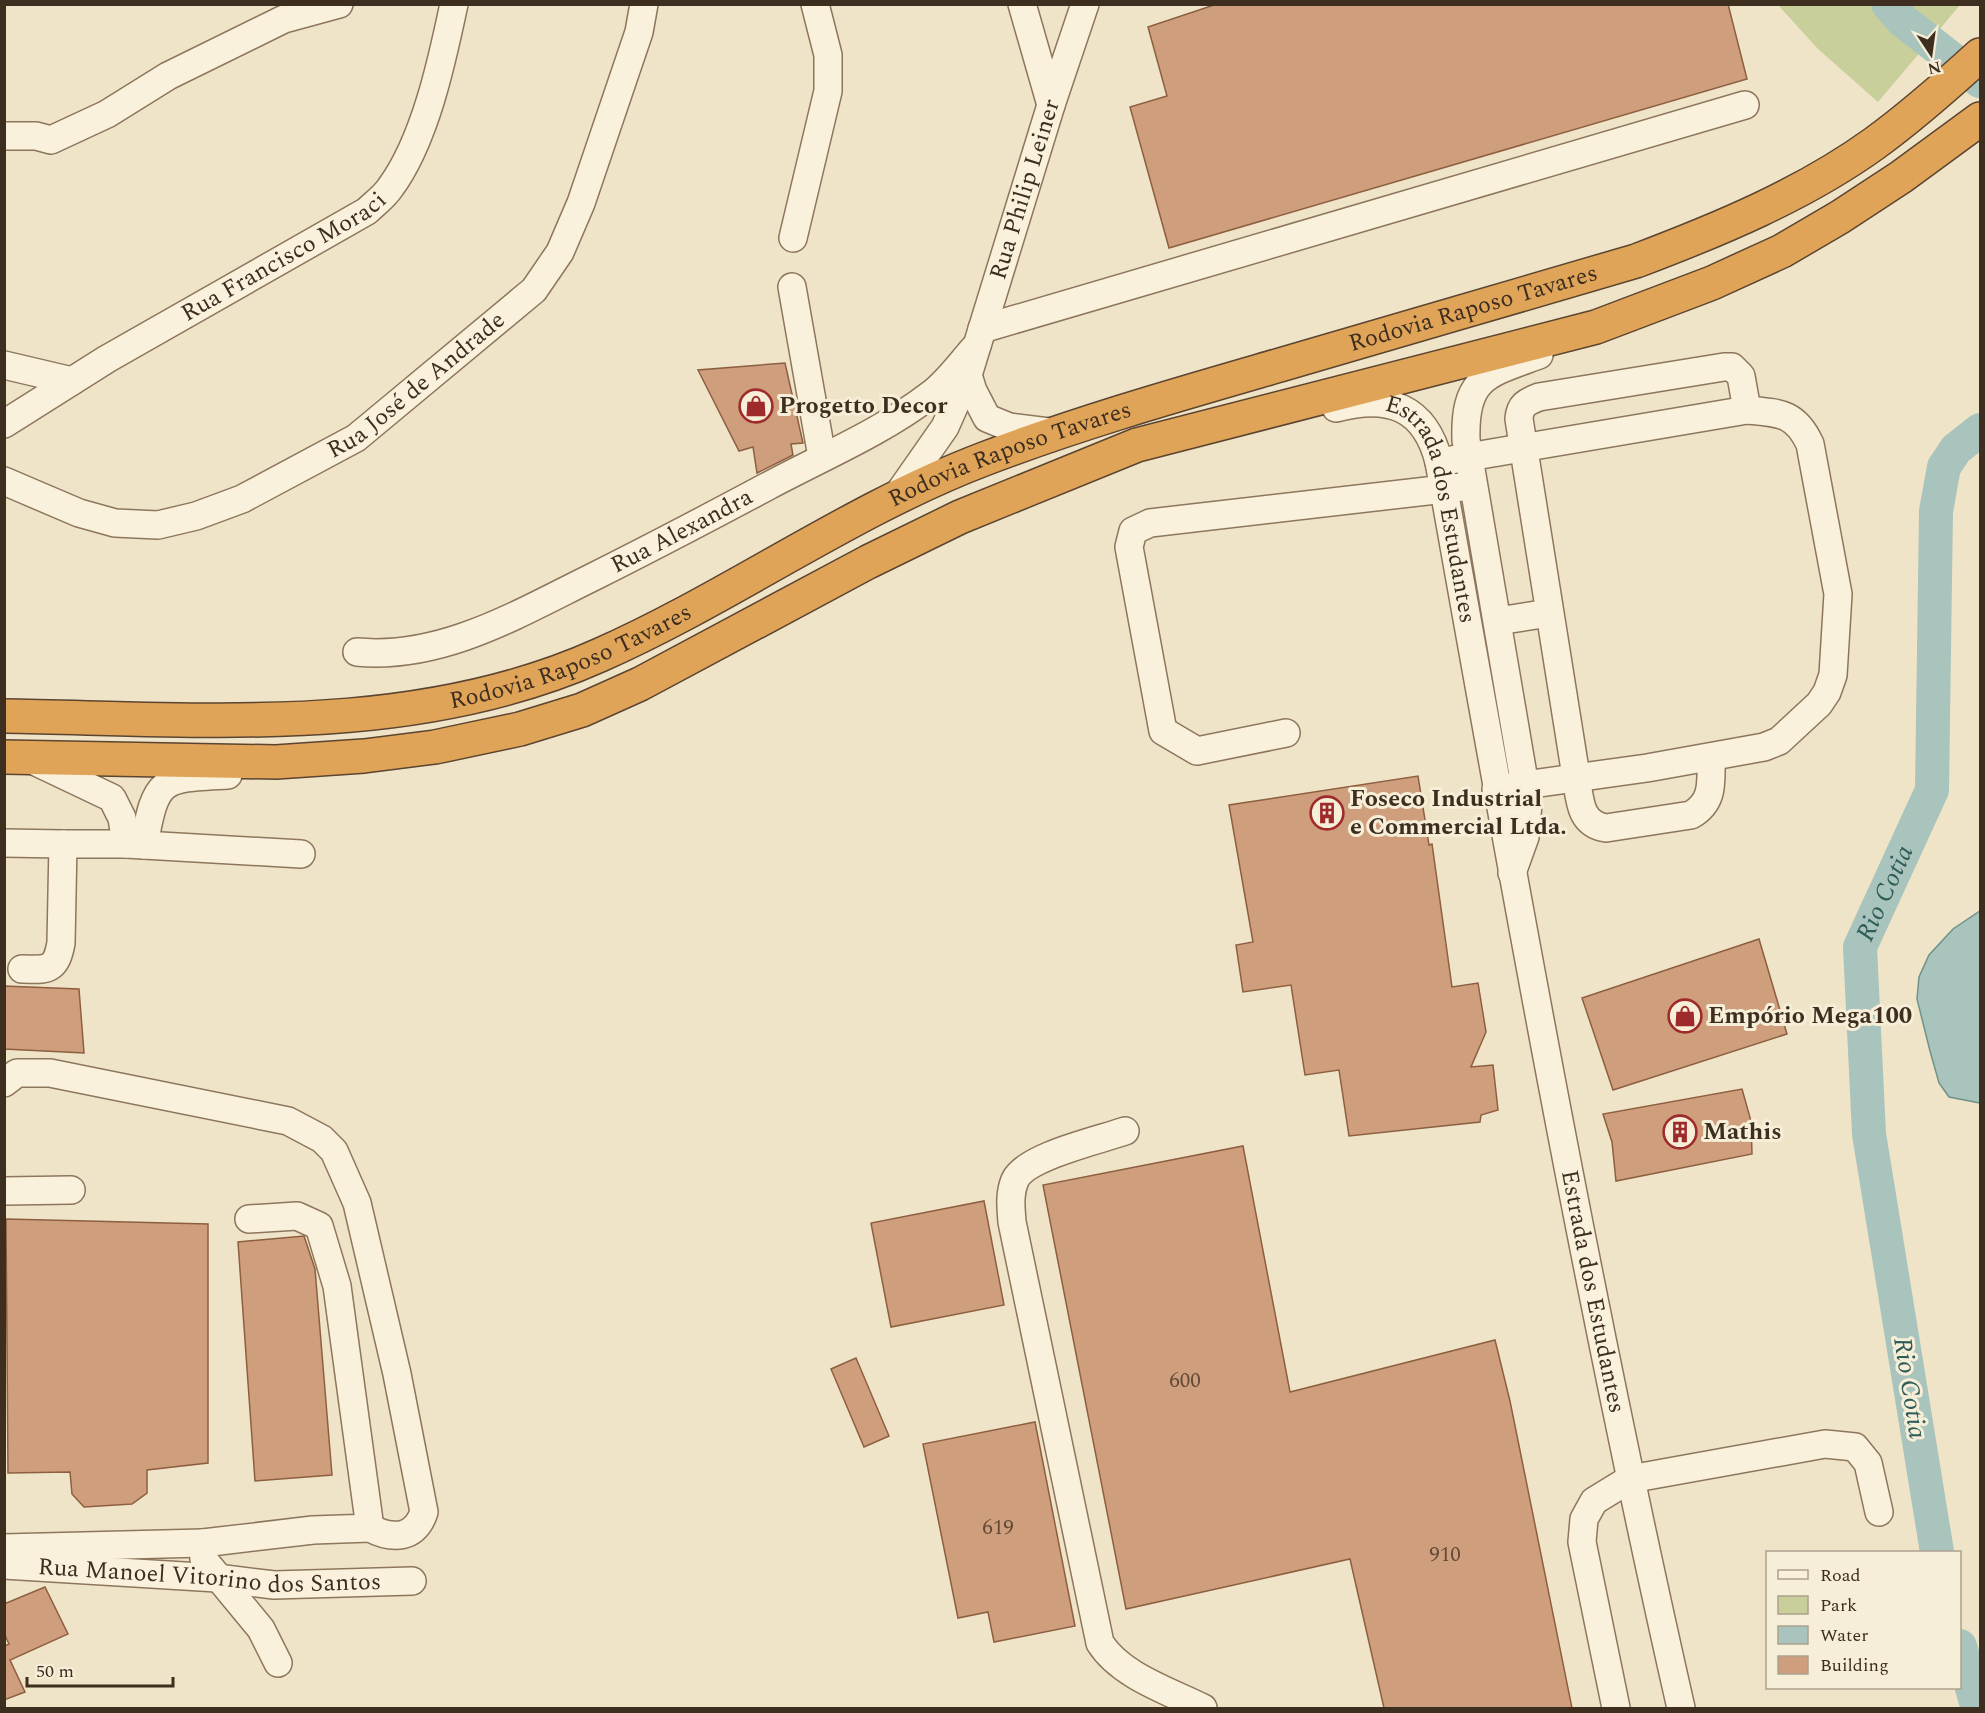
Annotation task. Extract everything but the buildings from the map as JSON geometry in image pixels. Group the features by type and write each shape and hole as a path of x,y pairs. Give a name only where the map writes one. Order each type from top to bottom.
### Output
{"highway":[{"name":"Rodovia Raposo Tavares","path":"4,716 294,718 366,715 446,703 519,684 596,657 894,501 980,460 1131,408 1636,261 1704,235 1819,178 1873,144 1932,98 1980,55"},
{"name":"Rodovia Raposo Tavares","path":"15,757 276,762 364,756 435,747 499,734 582,710 640,684 868,562 960,518 1137,445 1596,327 1712,283 1782,251 1840,218 1977,122"}],"street":[{"path":"4,136 36,136 51,140 107,114 168,76 287,12 339,4"},
{"name":"Rua Francisco Moraci","path":"4,424 72,381 367,211 389,190 407,162 438,75 454,4"},
{"name":"Rua José de Andrade","path":"4,481 79,513 115,523 158,525 196,516 242,499 356,438 534,290 548,272 580,203 639,32 644,4"},
{"path":"793,238 828,91 828,55 815,4"},
{"path":"1022,4 1051,105"},
{"name":"Rua Philip Leiner","path":"894,501 945,427 968,375 1051,105 1085,4"},
{"path":"980,337 1745,105"},
{"name":"Estrada dos Estudantes","path":"1511,874 1528,821 1526,784 1466,440 1467,405 1482,380 1494,372 1637,320 1712,283"},
{"path":"792,287 822,457"},
{"name":"Rua Alexandra","path":"357,652 383,655 416,651 459,638 510,618 677,535 891,420 932,393 980,337"},
{"path":"4,365 72,381"},
{"path":"1711,758 1711,787 1702,808 1691,815 1606,828 1594,826 1586,819 1576,777 1549,613 1523,448 1520,410 1525,402 1539,397 1732,367 1742,376 1747,410"},
{"path":"968,375 973,391 987,418 1009,427 1058,433"},
{"name":"Estrada dos Estudantes","path":"1137,445 1225,437 1366,401 1398,407 1418,419 1428,431 1439,462 1511,874 1630,1479 1680,1708"},
{"path":"1439,462 1747,410 1781,413 1803,430 1810,444 1838,594 1833,675 1827,692 1819,704 1779,741 1764,747 1711,758 1496,789"},
{"path":"1286,733 1197,751 1163,731 1129,547 1133,531 1150,523 1475,486"},
{"path":"1498,621 1549,613"},
{"path":"135,845 150,806 167,782 182,777 296,771 364,756"},
{"path":"15,757 112,798 135,845"},
{"path":"4,843 135,845 301,854"},
{"path":"22,969 42,970 51,967 58,959 61,943 63,844"},
{"path":"4,1083 17,1073 50,1073 288,1121 322,1139 334,1151 347,1176 366,1237 424,1512 420,1524 413,1531 402,1536 388,1537 369,1528 313,1530 204,1543 4,1548"},
{"path":"1125,1131 1047,1157 1028,1167 1016,1178 1011,1194 1012,1222 1100,1643 1108,1655 1129,1670 1203,1708"},
{"path":"4,1191 71,1190"},
{"path":"249,1219 297,1216 319,1226 337,1286 369,1528"},
{"path":"1616,1708 1582,1542 1584,1519 1594,1502 1630,1479 1825,1444 1855,1447 1868,1463 1879,1512"},
{"path":"204,1543 204,1560 261,1629 278,1663"},
{"name":"Rua Manoel Vitorino dos Santos","path":"4,1565 217,1578 274,1586 412,1581"}],"green space":[{"path":"1778,5 1960,5 1878,102 1818,49"}],"water":[{"path":"1980,911 1980,1103 1949,1097 1939,1083 1917,999 1919,977 1929,955 1953,929"}],"waterway":[{"name":"Rio Cotia","path":"1888,4 1902,20 1980,81"},
{"name":"Rio Cotia","path":"1937,1551 1869,1134 1860,947 1932,790 1936,511 1944,467 1956,449 1980,430"},
{"name":"Rio Cotia","path":"1961,1650 1976,1702 1980,1703"}],"place":[{"name":"Progetto Decor","path":"756,406"},
{"name":"Foseco Industrial e Commercial Ltda.","path":"1327,813"},
{"name":"Empório Mega100","path":"1685,1016"},
{"name":"Mathis","path":"1680,1132"}]}
